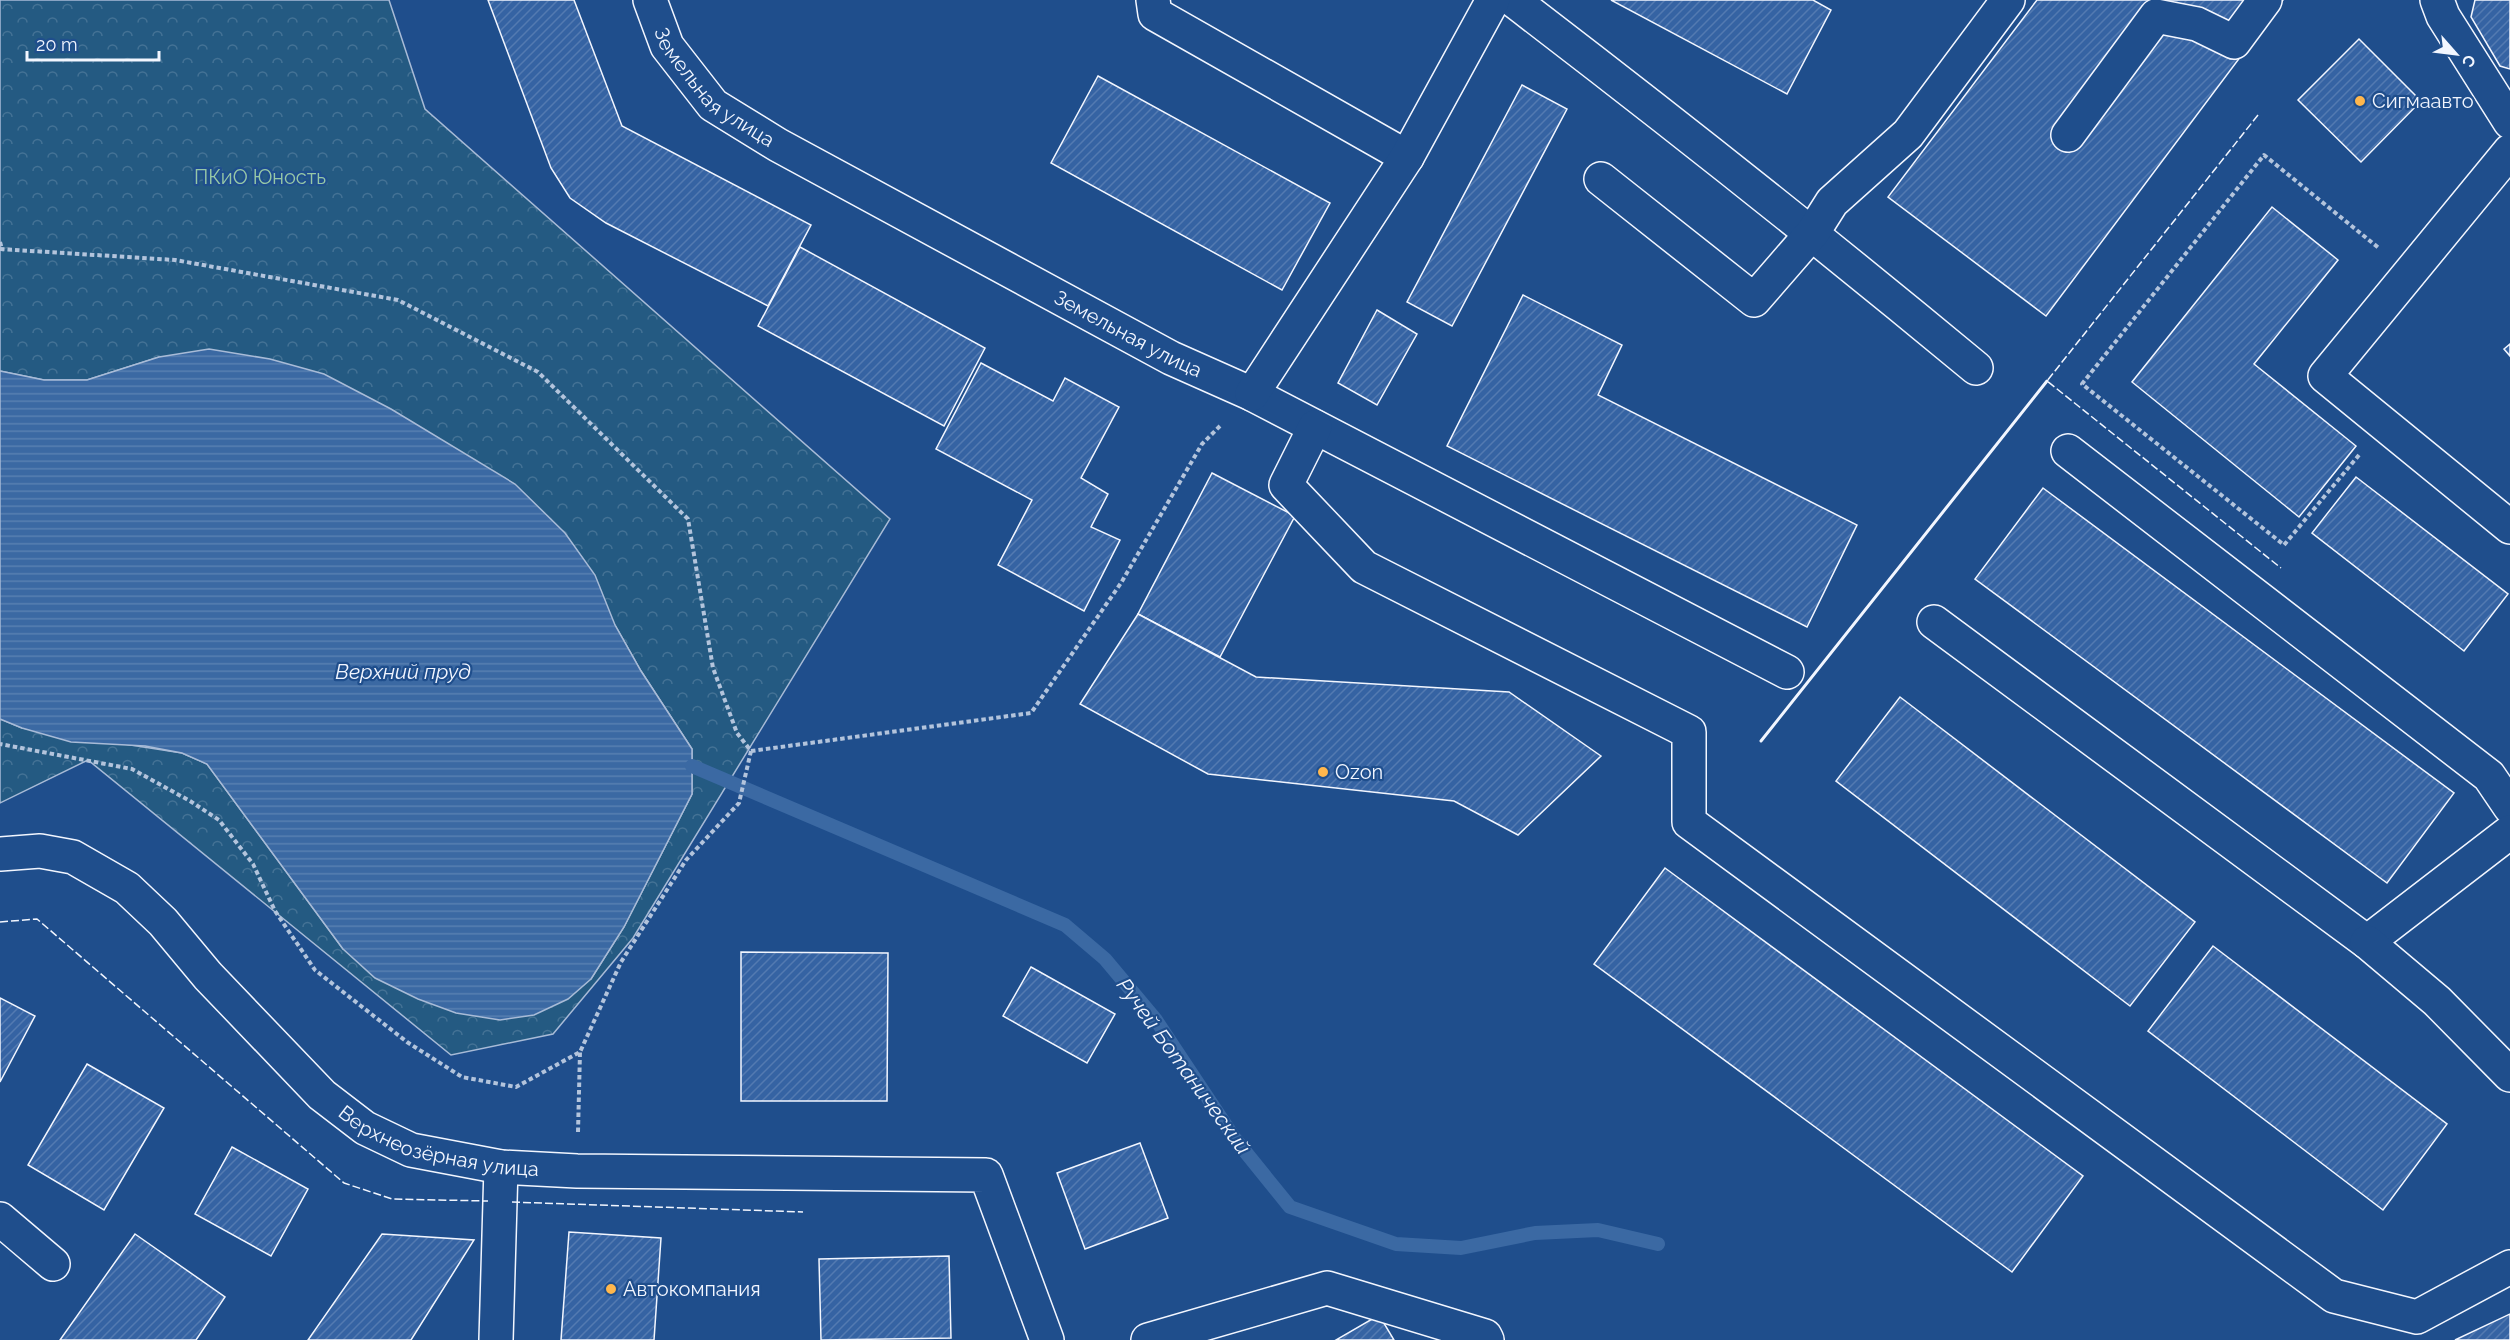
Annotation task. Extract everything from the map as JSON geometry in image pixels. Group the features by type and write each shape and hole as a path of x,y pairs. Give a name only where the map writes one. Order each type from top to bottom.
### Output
{"street":[{"name":"Земельная улица","path":"650,0 667,46 713,105 778,145 1171,358 1252,394 1787,672"},
{"path":"1153,0 1155,14 1407,157"},
{"path":"1252,394 1407,157 1493,0"},
{"path":"1513,0 1813,232 1976,368"},
{"path":"1601,178 1754,300 1813,232 1832,202 1917,140 2008,0"},
{"path":"2068,135 2156,16 2197,24 2234,42 2265,0"},
{"path":"2437,0 2443,16 2510,122"},
{"path":"2510,151 2325,376 2510,527"},
{"path":"1315,427 1286,485 1364,567 1689,732 1689,822 2334,1296 2417,1317 2510,1267"},
{"path":"2068,451 2489,776 2510,807"},
{"path":"1934,622 2367,942 2436,1001 2510,1075"},
{"path":"2367,942 2510,832"},
{"name":"Верхнеозёрная улица","path":"0,854 40,851 73,857 127,888 163,922 208,976 322,1095 364,1128 411,1150 501,1167 577,1171 986,1175 1047,1340"},
{"path":"496,1340 501,1167"},
{"path":"0,1219 53,1264"},
{"path":"1148,1340 1328,1288 1485,1336 1487,1340"}],"path":[{"path":"2385,425 2284,545 2082,384 2264,156 2410,273"},
{"path":"0,242 1,249 176,260 398,300 538,372 688,519 713,668 737,733 751,752 739,802 686,861 621,962 580,1052 577,1171"},
{"path":"751,752 1031,713 1121,583 1202,444 1252,394"},
{"path":"0,744 132,769 219,820 253,864 275,911 315,970 407,1042 462,1077 516,1087 580,1052"}],"green space":[{"name":"ПКиО Юность","path":"0,0 389,0 425,109 890,519 633,938 553,1034 451,1055 88,760 0,803 0,719 22,728 182,753 207,764 343,949 591,979 624,927 692,794 692,749 641,671 615,625 159,357 87,380 44,380 0,371"}],"water":[{"name":"Верхний пруд","path":"209,349 270,359 324,374 391,409 515,484 565,533 595,575 615,625 641,671 692,749 692,794 624,927 591,979 568,999 534,1015 500,1020 456,1013 418,999 375,978 343,949 207,764 182,753 145,746 71,742 0,719 0,371 44,380 87,380 159,357"}],"building":[{"path":"488,0 574,0 622,126 811,225 768,306 606,223 570,198 551,168"},
{"path":"1611,0 1813,0 1831,10 1787,94"},
{"path":"2037,0 2283,0 2046,316 1888,197"},
{"path":"2475,0 2510,0 2510,69 2500,66 2471,17"},
{"name":"Сигмаавто","path":"2359,39 2421,101 2361,162 2298,100"},
{"path":"1098,76 1330,203 1282,290 1051,163"},
{"path":"1522,85 1567,109 1452,326 1407,302"},
{"path":"2272,207 2338,260 2254,364 2356,446 2299,517 2132,382"},
{"path":"800,247 985,348 944,426 758,326"},
{"path":"1523,295 1622,345 1598,395 1857,525 1807,627 1447,446"},
{"path":"1377,310 1417,334 1377,405 1338,383"},
{"path":"2510,344 2510,356 2504,349"},
{"path":"981,363 1053,401 1065,378 1119,407 1081,478 1108,494 1091,527 1120,540 1084,611 998,565 1032,500 936,449"},
{"path":"1212,473 1295,516 1220,657 1138,614"},
{"path":"2356,477 2508,594 2464,651 2312,533"},
{"path":"2043,488 2454,793 2387,883 1975,579"},
{"path":"1138,614 1256,677 1509,692 1601,756 1518,835 1454,801 1208,774 1080,704"},
{"path":"1900,697 2195,922 2130,1006 1836,781"},
{"path":"1665,868 2083,1176 2012,1272 1594,964"},
{"path":"2213,946 2447,1124 2383,1210 2148,1031"},
{"path":"741,952 888,953 887,1101 741,1101"},
{"path":"1031,967 1115,1014 1087,1063 1003,1016"},
{"path":"0,998 35,1016 0,1082"},
{"path":"87,1064 164,1108 104,1210 28,1165"},
{"path":"1140,1143 1168,1218 1085,1249 1057,1173"},
{"path":"232,1147 308,1189 271,1256 195,1214"},
{"name":"Автокомпания","path":"569,1232 661,1238 654,1340 561,1340"},
{"path":"135,1234 225,1297 196,1340 60,1340"},
{"path":"382,1234 474,1240 411,1340 308,1340"},
{"path":"949,1256 951,1338 821,1340 819,1259"},
{"path":"2510,1314 2510,1340 2455,1340"},
{"path":"1379,1315 1394,1340 1336,1340"}],"waterway":[{"name":"Ручей Ботанический","path":"692,766 1065,925 1105,959 1156,1020 1235,1139 1290,1207 1396,1244 1461,1248 1535,1233 1598,1230 1658,1244"}],"fence":[{"path":"2258,115 2047,381 2281,568"},
{"path":"0,922 37,919 344,1183 392,1199 488,1201"},
{"path":"512,1202 803,1212"}],"wall":[{"path":"1761,741 2047,381"}],"place":[{"name":"Сигмаавто","path":"2360,101"},
{"name":"Ozon","path":"1323,772"},
{"name":"Автокомпания","path":"611,1289"}]}
